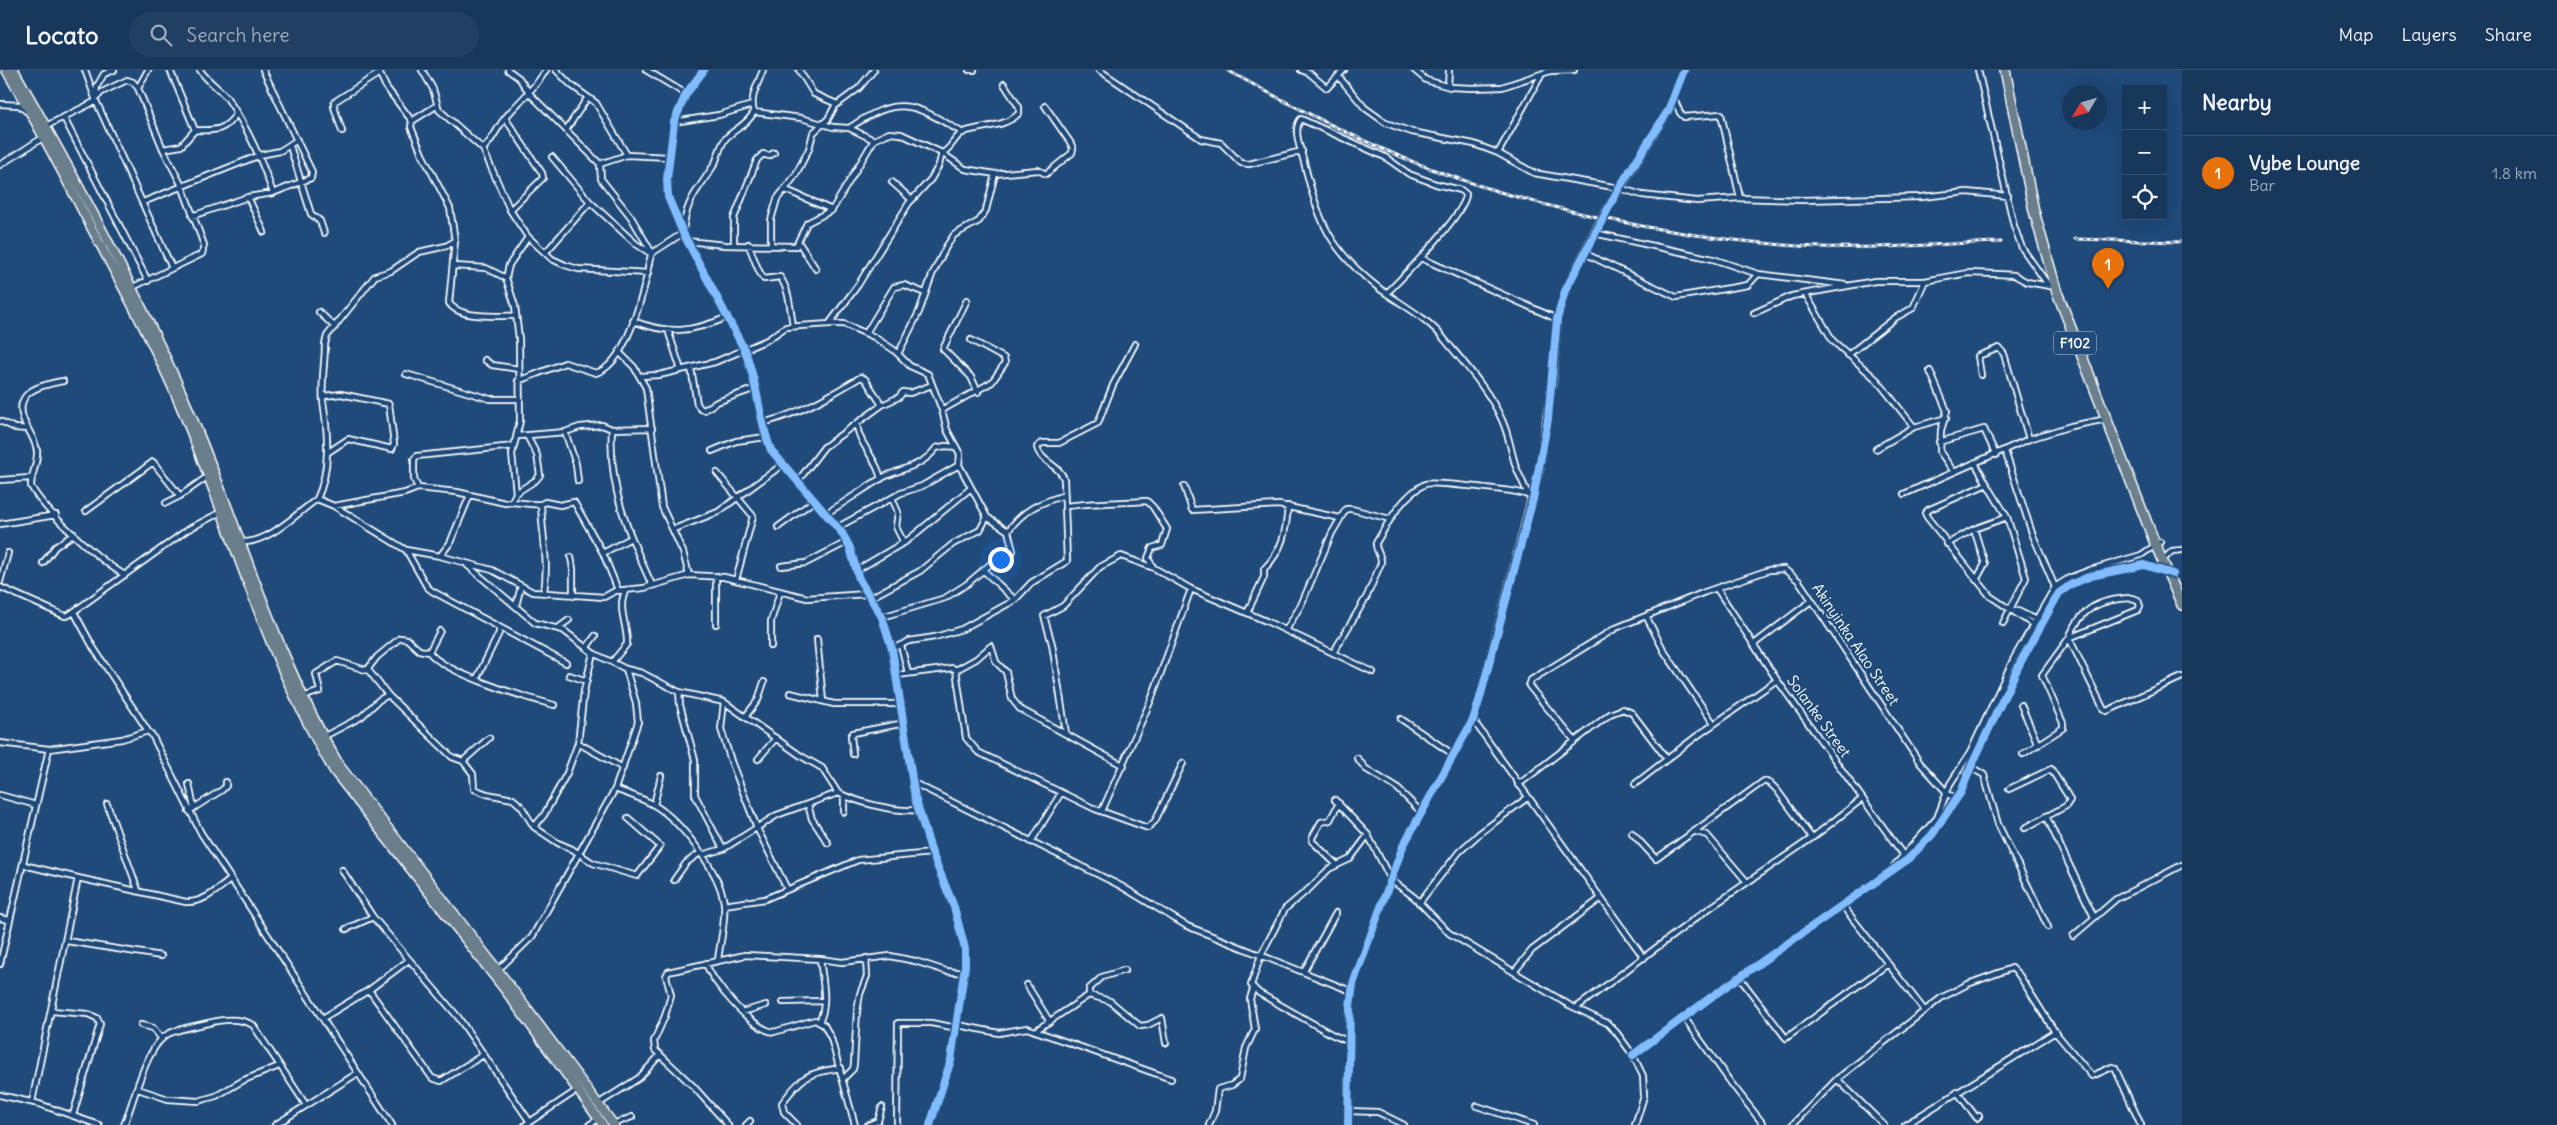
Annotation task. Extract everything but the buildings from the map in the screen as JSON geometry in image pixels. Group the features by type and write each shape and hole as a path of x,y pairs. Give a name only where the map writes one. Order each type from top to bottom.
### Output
{"highway":[{"name":"F102","path":"2004,70 2034,211 2056,290 2182,605"},
{"name":"F102","path":"2010,70 2056,290 2158,544 2166,557 2170,573 2182,594"}],"main road":[{"path":"6,70 131,289 180,389 302,697 304,710 340,766 498,970 581,1087 601,1122"},
{"path":"14,70 46,126 174,392 221,512 304,710 334,771 581,1087 598,1104 613,1124"}],"street":[{"path":"85,70 96,99 172,268"},
{"path":"96,99 97,86 104,74 114,70"},
{"path":"138,88 148,70"},
{"path":"170,70 195,130"},
{"path":"200,70 225,96 237,113 260,155 273,193"},
{"path":"192,216 248,197 273,193 311,178 312,172 263,70"},
{"path":"422,70 433,89 436,106 483,149 510,210 528,237 559,262 578,269 648,273"},
{"path":"508,70 518,78 530,94 600,164 601,179 631,217 652,253 648,273 633,320 620,353 610,366 596,373 565,363 518,381"},
{"path":"483,149 493,140 505,118 530,94 546,70"},
{"path":"556,70 596,103 627,155"},
{"path":"646,70 686,94"},
{"path":"704,70 686,94 674,122 669,157 668,198 687,241 728,317 751,365 766,437 771,450 782,465 827,512 838,527 847,542 868,596 882,617 892,649 897,674 912,782 918,810 962,935 966,958 957,1027 951,1060 930,1125"},
{"path":"652,253 683,232 686,206 715,163 720,147 725,139 749,122 754,112 752,105 763,70"},
{"path":"799,70 814,94 837,104"},
{"path":"771,244 773,212 784,189 795,176 809,149 813,133 824,123 837,104 859,88 874,70"},
{"path":"968,70 974,70"},
{"path":"1099,70 1201,139 1221,142 1241,163 1249,164 1302,151"},
{"path":"1301,70 1309,73 1327,88 1344,70"},
{"path":"1414,70 1426,80 1448,86 1502,87 1542,74 1574,70"},
{"path":"1448,86 1449,70"},
{"path":"1348,1125 1351,991 1404,846 1473,720 1531,497 1548,419 1557,319 1565,291 1612,199 1668,111 1684,70"},
{"path":"1978,70 2022,248 2056,290"},
{"path":"342,131 334,102 378,72 412,121 411,127 422,154 450,208 455,241 454,266 449,296 453,308 469,314 516,316"},
{"path":"1498,153 1542,74"},
{"path":"1338,76 1365,108 1386,123 1412,132 1474,144 1498,153 1534,173 1619,188 1642,195 1697,201 1740,198 1803,200 1922,197 1967,192 2008,196"},
{"path":"46,126 64,118 96,99 102,92 127,80 133,82 138,88 163,149 182,186 204,245 202,254 131,289"},
{"path":"829,324 858,285 912,200 930,179 939,165 942,153 950,148 963,133 1005,122 1020,113 1019,107 1004,84"},
{"path":"566,130 588,97"},
{"path":"1674,97 1680,113 1684,117 1720,114 1740,198"},
{"path":"0,104 19,105 24,108 43,137 0,165"},
{"path":"674,122 719,115 752,105"},
{"path":"412,121 436,106"},
{"path":"849,128 874,111 890,107 910,106 928,113 963,133"},
{"path":"687,241 734,245 771,244 792,247 799,242 807,223 832,210 874,140 896,132 942,153 965,169 995,174 1038,170 1046,174 1072,153 1073,148 1045,106"},
{"path":"754,112 801,118 833,127 849,128 874,140"},
{"path":"195,130 212,131 223,128 230,124 237,113"},
{"path":"64,118 148,281"},
{"path":"505,118 542,173 543,178 510,210"},
{"path":"1387,293 1421,258 1464,202 1466,198 1464,192 1409,174 1398,168 1385,156 1301,119 1297,132 1318,214 1329,237 1349,263 1387,293 1410,308 1444,338 1484,391 1502,420 1516,467 1531,497"},
{"path":"163,149 181,146 195,130"},
{"path":"142,202 260,155 280,151 297,140"},
{"path":"290,146 299,184 311,214 320,221 324,233"},
{"path":"734,245 734,218 757,160 763,154 769,156 774,153"},
{"path":"600,164 627,155 669,157"},
{"path":"552,157 590,202 636,244 652,253"},
{"path":"898,354 919,312 935,268 954,235 979,221 986,210 995,174"},
{"path":"892,182 912,200"},
{"path":"784,189 832,210"},
{"path":"248,197 264,232"},
{"path":"546,252 590,202"},
{"path":"1595,232 1713,258 1758,274 1849,285"},
{"path":"516,493 512,461 514,446 518,436 519,339 516,316 506,278 509,265 528,237"},
{"path":"242,542 250,542 270,534 317,499 324,485 327,453 324,396 325,344 335,327 375,276 391,272 419,252 446,246 455,241"},
{"path":"799,242 816,269"},
{"path":"748,244 764,280 780,277 784,283 794,326"},
{"path":"1584,253 1676,297 1748,285 1758,274"},
{"path":"1421,258 1557,319"},
{"path":"454,266 486,268 506,278"},
{"path":"1754,313 1792,296 1806,295 1849,285 1875,281 1925,281 1968,273 2014,275 2028,282 2056,290"},
{"path":"1848,355 1895,318 1913,308 1925,281"},
{"path":"866,333 894,287 904,284 925,292"},
{"path":"1806,295 1833,342 1877,380 1914,427"},
{"path":"967,300 943,349 971,376 978,392"},
{"path":"319,312 335,327"},
{"path":"633,320 668,330 689,330 728,317"},
{"path":"640,376 715,362 794,326 829,324 844,324 866,333 898,354 910,366 928,374 942,410 947,430 960,454 959,465 987,517 1008,531 1013,552 994,561 945,598 882,617"},
{"path":"668,330 680,370"},
{"path":"942,410 978,392 996,378 1006,360 972,340"},
{"path":"892,649 962,629 1015,600 1031,583 1067,561 1066,506 1063,474 1042,456 1037,447 1042,443 1059,443 1098,424 1113,385 1135,344"},
{"path":"1981,375 1978,356 1999,348 2004,354 2029,439"},
{"path":"620,353 628,358 646,388 652,421 662,507 674,529 689,575"},
{"path":"485,360 492,365 518,369"},
{"path":"691,368 697,404 704,410 717,402 756,388"},
{"path":"1930,371 1946,406 1946,418 1939,442 1942,458 1954,472"},
{"path":"406,374 490,400 519,399"},
{"path":"763,423 794,414 825,400 861,377 865,378 882,405"},
{"path":"63,381 40,386 25,397 21,412 37,451 31,478 34,492 74,534 110,567 125,575"},
{"path":"798,481 824,447 882,405 899,397 903,392 910,393 932,385"},
{"path":"324,396 341,394 388,404 394,444 392,449 383,449 348,439 327,453"},
{"path":"1876,449 1914,427 1946,418"},
{"path":"1904,494 2029,439 2071,426 2107,419"},
{"path":"0,422 15,428 28,429"},
{"path":"857,424 857,432 879,469 881,478"},
{"path":"518,436 565,432 580,427 602,425 612,429 652,428"},
{"path":"612,429 611,447 614,488 631,538 652,585"},
{"path":"1939,442 1984,429 1996,455"},
{"path":"565,432 576,464 578,481"},
{"path":"512,501 516,493 536,480 540,475 537,455 527,436"},
{"path":"712,451 736,441 766,437"},
{"path":"418,488 414,479 414,458 417,456 514,446"},
{"path":"827,512 881,478 915,466 932,454 936,448 945,446 956,447"},
{"path":"2005,451 2032,533 2055,587"},
{"path":"86,511 153,462 180,496"},
{"path":"1975,463 2007,517 2026,578 2013,610 2002,623"},
{"path":"674,529 718,512 782,465"},
{"path":"838,527 892,498 922,486 959,465"},
{"path":"717,473 753,518 736,580"},
{"path":"166,503 180,496 207,477"},
{"path":"0,480 31,478"},
{"path":"1333,653 1367,596 1381,563 1376,543 1398,507 1416,491 1430,482 1517,492 1531,497"},
{"path":"1987,484 1925,513 1947,544 1990,596 2032,624"},
{"path":"1184,486 1192,510 1288,506 1340,518"},
{"path":"334,506 405,493 418,488 470,495 505,503 512,501 531,506 574,502 603,553 618,590"},
{"path":"857,570 904,543 971,488"},
{"path":"440,556 450,543 470,495"},
{"path":"1008,531 1019,516 1031,508 1065,495"},
{"path":"892,498 898,512 896,527 904,543"},
{"path":"317,499 334,506 406,550 440,556 492,570 533,592 604,598 618,590 652,585 689,575 716,576 807,598 868,596 920,571 953,544 980,530 987,517"},
{"path":"778,527 815,500"},
{"path":"1066,506 1089,502 1099,504 1147,501 1153,507 1167,530 1162,545 1152,548 1148,558 1154,568"},
{"path":"541,504 546,549 544,592"},
{"path":"1247,613 1264,577 1264,569 1275,558 1284,542 1288,506"},
{"path":"1286,630 1301,605 1340,518 1349,508 1390,519"},
{"path":"0,587 65,616 74,612 187,530 221,512"},
{"path":"0,524 56,515"},
{"path":"1947,544 1974,529 2007,517"},
{"path":"1974,529 1985,564 1976,580"},
{"path":"43,563 55,547 74,534"},
{"path":"603,553 631,538"},
{"path":"781,566 806,563 847,542"},
{"path":"1888,872 1937,818 1947,792 1970,753 2032,624 2055,587 2069,578 2090,570 2141,555 2158,544"},
{"path":"406,550 427,587 432,592 566,663"},
{"path":"2166,557 2172,551 2182,550"},
{"path":"0,582 8,553"},
{"path":"2141,555 2144,565"},
{"path":"1066,733 1052,644 1044,616 1063,606 1100,567 1121,556 1154,568 1191,589 1286,630 1373,672"},
{"path":"571,557 573,596"},
{"path":"2125,561 2126,568"},
{"path":"466,564 535,623 558,628 593,653 626,669 642,673 679,692 724,702 822,768 838,793 907,811 918,810"},
{"path":"1633,1055 1739,977 1907,860 1922,847 1958,798 2020,663 2054,599 2072,584 2126,568 2144,565 2170,573"},
{"name":"Akinyinka Alao Street","path":"1717,589 1770,570 1784,569 1798,581 1878,697 1911,750 1947,792"},
{"path":"983,570 1015,600"},
{"path":"716,576 716,624"},
{"path":"516,606 521,586"},
{"path":"1102,811 1124,766 1151,700 1191,589"},
{"path":"1575,741 1530,686 1531,680 1616,628 1717,589"},
{"name":"Solanke Street","path":"1717,589 1777,680 1904,856"},
{"path":"612,662 627,644 622,616 622,596 626,590"},
{"path":"771,646 771,621 780,592"},
{"path":"2023,754 2063,728 2042,675 2069,638 2077,619 2094,607 2126,598 2138,600 2140,606 2138,610 2069,638"},
{"path":"1754,644 1811,601"},
{"path":"2013,610 2035,619"},
{"path":"74,612 93,647 152,735 189,811 230,880 392,1125"},
{"path":"1646,616 1664,651 1714,724"},
{"path":"558,628 569,620"},
{"path":"499,627 499,633"},
{"path":"477,678 499,633 504,629"},
{"path":"429,652 440,631"},
{"path":"587,647 595,636"},
{"path":"367,670 377,657 400,638 407,639 419,650 429,652 436,659 458,671 509,692 554,705"},
{"path":"2069,638 2104,710 2107,711 2182,677"},
{"path":"818,639 823,701"},
{"path":"901,645 908,673"},
{"path":"897,674 954,668 956,670 976,659 991,646 996,662 1006,672 1008,688 1020,709 1124,766"},
{"path":"534,826 544,815 567,773 578,743 593,653"},
{"path":"302,697 320,691 316,674 332,663 345,662 367,670 388,695 452,757 463,761 474,777 474,789 518,802 534,826 593,863 638,875 660,846 628,818"},
{"path":"498,970 532,937 615,789 638,717 626,669"},
{"path":"956,670 966,738 971,746 1061,793 1102,811 1148,828 1155,821 1183,763"},
{"path":"569,675 587,681"},
{"path":"1634,784 1777,680"},
{"path":"745,717 758,700 764,682"},
{"path":"679,692 680,705 695,760 695,795 723,849"},
{"path":"790,694 834,704 902,704"},
{"path":"322,737 361,717 379,700 388,695"},
{"path":"724,702 721,729 758,828 787,889"},
{"path":"2021,705 2038,746"},
{"path":"1518,785 1610,714 1627,709 1636,717 1667,759"},
{"path":"1400,719 1454,755"},
{"path":"1473,720 1527,798 1644,958"},
{"path":"853,754 850,736 853,733 905,723"},
{"path":"0,743 49,749 122,740 148,731"},
{"path":"463,761 490,738"},
{"path":"758,758 776,738"},
{"path":"578,743 623,768"},
{"path":"0,964 49,749"},
{"path":"1357,758 1366,768 1397,788 1422,813"},
{"path":"1971,767 1984,775 1998,824 2048,928"},
{"path":"2009,789 2047,770 2054,770 2070,800 2066,806 2025,828"},
{"path":"654,805 662,776"},
{"path":"1953,781 1963,787"},
{"path":"189,811 222,790 226,786 226,782"},
{"path":"912,782 1120,886 1187,926 1351,991"},
{"path":"1632,833 1656,859 1764,782 1771,784 1777,790 1812,838"},
{"path":"189,784 194,808"},
{"path":"615,789 654,805 680,827 701,854 716,878 724,905 718,960"},
{"path":"1947,792 1951,796 1958,798"},
{"path":"674,880 686,863 701,854 723,849 777,815 838,793"},
{"path":"1031,842 1061,793"},
{"path":"0,795 36,805"},
{"path":"844,796 844,812"},
{"path":"1419,903 1460,852 1480,833 1527,798"},
{"path":"1576,1008 1747,882 1812,838 1862,799"},
{"path":"1336,864 1312,838 1321,822 1330,820 1337,802 1368,835 1377,858 1391,880 1419,903 1449,932 1576,1008 1607,1023 1633,1055 1644,1076 1645,1088 1635,1125"},
{"path":"107,804 138,890"},
{"path":"808,805 812,819 828,843"},
{"path":"2046,816 2094,917"},
{"path":"1696,832 1707,835 1747,882"},
{"path":"1210,1125 1215,1111 1218,1089 1232,1085 1240,1079 1246,1048 1255,1029 1250,999 1253,989 1252,979 1260,955 1285,909 1336,864 1350,859 1368,835"},
{"path":"724,905 765,899 858,860 932,853"},
{"path":"24,865 192,902 210,895 230,880"},
{"path":"2073,936 2116,899 2182,865"},
{"path":"342,870 373,917 447,1004 530,1122"},
{"path":"32,1102 78,878"},
{"path":"1514,972 1532,950 1600,899"},
{"path":"1842,905 1925,1011"},
{"path":"1304,971 1336,913"},
{"path":"346,929 373,917"},
{"path":"0,918 9,920"},
{"path":"66,941 161,956"},
{"path":"728,1125 693,1086 655,1050 654,1041 665,1016 671,995 666,976 668,972 745,955 842,962 866,958 897,957 946,971 964,973"},
{"path":"843,1078 853,1068 854,1064 857,1011 860,994 867,976 866,958"},
{"path":"819,1022 823,1015 824,1001 820,959"},
{"path":"323,1018 369,990 409,960"},
{"path":"706,963 715,980 742,1012 768,1031 774,1032 810,1020 819,1022 828,1029 841,1068 855,1125"},
{"path":"1739,977 1786,1038 1888,964"},
{"path":"1792,1125 1837,1080 1953,991 2012,968 2019,975 2054,1032 2092,1076 2109,1068 2115,1068 2141,1125"},
{"path":"1089,995 1089,989 1095,981 1125,970"},
{"path":"1027,985 1050,1022"},
{"path":"1253,989 1333,1035 1350,1042"},
{"path":"369,990 432,1078 437,1081 441,1081 483,1055"},
{"path":"1035,1031 1089,995"},
{"path":"1089,995 1110,1002 1140,1026 1148,1025 1162,1018 1166,1043"},
{"path":"783,1002 824,1001"},
{"path":"742,1012 766,1005"},
{"path":"52,1011 88,1014 97,1018 100,1024 72,1115"},
{"path":"1684,1017 1731,1083 1764,1125"},
{"path":"124,1125 154,1049 162,1039 169,1033 222,1020 245,1020 253,1025 306,1105"},
{"path":"896,1125 898,1023 931,1023 999,1033 1022,1028 1171,1079"},
{"path":"141,1025 153,1028 162,1039"},
{"path":"1904,1125 2054,1032"},
{"path":"598,1104 639,1078 660,1054"},
{"path":"138,1089 168,1099 198,1101 216,1096 244,1080 279,1066"},
{"path":"797,1125 784,1112 782,1103 803,1077 818,1071 841,1068"},
{"path":"275,1125 358,1073"},
{"path":"1837,1080 1884,1125"},
{"path":"525,1125 581,1087"},
{"path":"1958,1092 1977,1118 1979,1116"},
{"path":"0,1094 32,1102 98,1125"},
{"path":"1477,1106 1534,1125"},
{"path":"868,1125 878,1121 882,1107"},
{"path":"1348,1111 1378,1112 1404,1125"},
{"path":"613,1124 632,1117"},
{"path":"589,1125 601,1122"}],"railway":[{"path":"1227,70 1320,120 1416,163 1503,193 1596,217 1691,234 1810,247 2001,242"},
{"path":"2075,239 2182,242"}],"cycle path":[{"path":"704,70 686,94 674,122 667,179 668,197 683,233 749,361 763,425 771,450 842,533 850,548 859,579 882,617 892,649 915,798 932,853 954,907 965,949 965,966 951,1060 930,1125"},
{"path":"1348,1125 1350,1006 1353,984 1403,846 1473,720 1480,698 1533,499 1548,419 1557,319 1565,291 1619,188 1668,111 1684,70"},
{"path":"1633,1055 1714,995 1907,860 1932,835 1961,792 2020,663 2059,593 2072,584 2091,576 2144,565 2173,574"}],"place":[{"name":"Vybe Lounge","path":"2108,289"}]}
